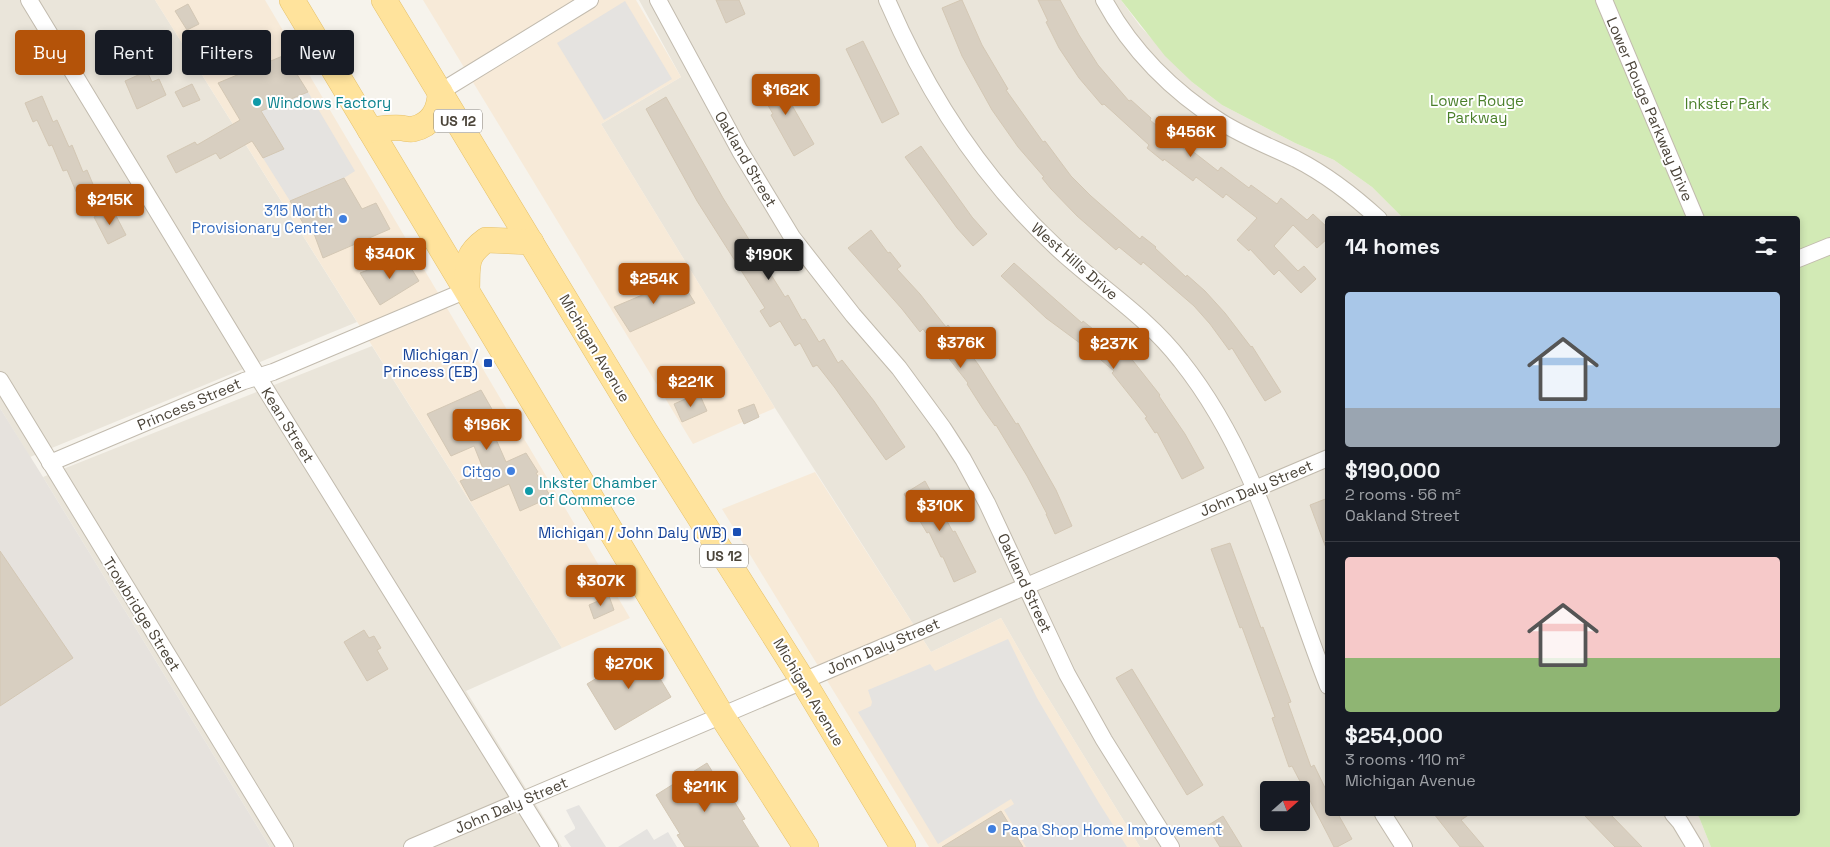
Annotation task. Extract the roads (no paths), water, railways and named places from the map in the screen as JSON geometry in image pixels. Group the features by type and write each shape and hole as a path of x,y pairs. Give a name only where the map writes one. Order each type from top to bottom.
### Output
{"main road":[{"path":"292,0 722,716 806,847"},
{"name":"Michigan Avenue","path":"384,0 646,431 803,681 903,847"},
{"path":"370,130 412,129 421,126 436,114 440,103 440,92"},
{"path":"467,290 468,262 474,249 486,240 531,242"}],"street":[{"name":"Kean Street","path":"29,0 258,377 550,847"},
{"path":"440,92 590,0"},
{"name":"Oakland Street","path":"658,0 740,151 792,237 853,315 899,368 953,444 987,503 1072,682 1104,740 1171,847"},
{"name":"West Hills Drive","path":"888,0 910,51 932,92 974,156 998,187 1056,248 1146,322 1180,359 1214,408 1263,507 1325,678"},
{"path":"1104,0 1134,45 1149,63 1201,109 1243,134 1325,175 1357,198 1376,216"},
{"name":"Lower Rouge Parkway Drive","path":"1604,0 1695,216"},
{"path":"1800,258 1830,246"},
{"name":"Princess Street","path":"50,463 467,290"},
{"name":"Trowbridge Street","path":"0,380 285,847"},
{"name":"John Daly Street","path":"412,847 1325,459"},
{"path":"1384,816 1404,847"},
{"path":"1675,816 1695,847"}],"place":[{"name":"Windows Factory","path":"257,102"},
{"name":"315 North Provisionary Center","path":"343,219"},
{"name":"Michigan / Princess (EB)","path":"488,363"},
{"name":"Citgo","path":"511,471"},
{"name":"Inkster Chamber of Commerce","path":"529,491"},
{"name":"Michigan / John Daly (WB)","path":"737,532"},
{"name":"Papa Shop Home Improvement","path":"992,829"}],"park label":[{"name":"Inkster Park","path":"1727,103"},
{"name":"Lower Rouge Parkway","path":"1477,108"}]}
